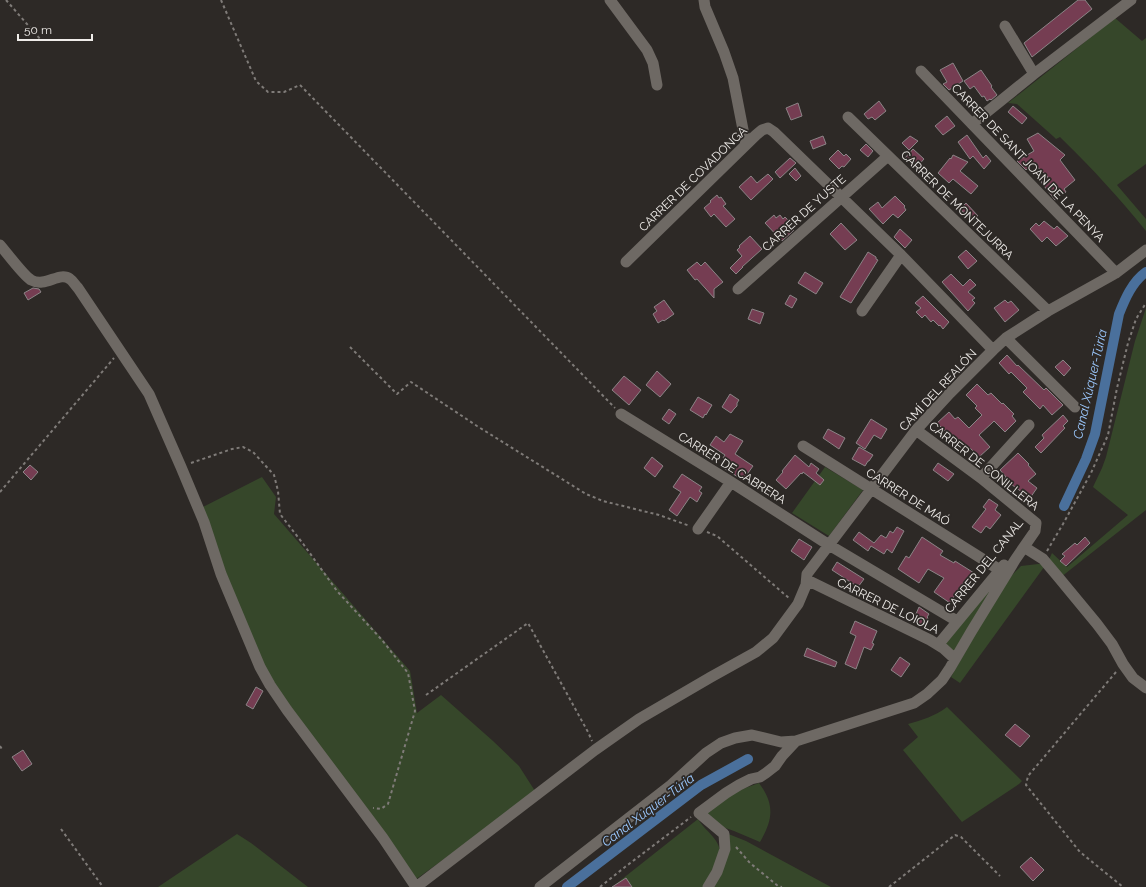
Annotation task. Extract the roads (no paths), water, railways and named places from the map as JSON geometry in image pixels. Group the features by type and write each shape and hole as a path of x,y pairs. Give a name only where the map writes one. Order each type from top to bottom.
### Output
{"street":[{"path":"610,0 647,50 653,63 657,85"},
{"path":"704,0 705,7 733,78 746,145"},
{"path":"972,124 1034,74 1131,0"},
{"path":"1005,26 1034,74"},
{"name":"CARRER DE SANT JOAN DE LA PENYA","path":"920,71 1116,273"},
{"name":"CARRER DE MONTEJURRA","path":"848,117 1048,311"},
{"name":"CARRER DE COVADONGA","path":"626,262 746,145 762,130 768,128 774,132 901,256 993,350"},
{"name":"CARRER DE YUSTE","path":"738,289 888,156"},
{"path":"0,245 31,280 45,282 65,276 71,279 149,394 204,522 221,574 260,667 286,710 383,838 416,887"},
{"name":"CAMÍ DEL REALÓN","path":"416,887 595,750 639,719 756,652 773,638 798,604 806,586 807,574 916,430 950,393 1006,338 1048,311 1116,273 1146,250"},
{"path":"862,310 901,256"},
{"path":"1006,338 1075,407"},
{"name":"CARRER DE CABRERA","path":"621,414 829,545 957,621"},
{"path":"981,478 1029,425"},
{"name":"CARRER DE CONILLERA","path":"916,430 981,478 1036,523"},
{"name":"CARRER DE MAÓ","path":"803,446 1000,570"},
{"path":"698,529 731,482"},
{"path":"540,887 671,785 706,753 721,743 735,738 752,735 781,742 796,741 914,703 927,694 942,680 956,659 971,632 1035,531 1036,523"},
{"name":"CARRER DEL CANAL","path":"938,645 1000,570 1036,523"},
{"path":"1024,547 1043,559 1060,578 1112,644 1133,678 1146,688"},
{"name":"CARRER DE LOIOLA","path":"807,580 930,640 956,659"},
{"path":"708,887 717,872 725,849 724,834 699,812 739,785 766,773 775,766 796,741"}],"waterway":[{"name":"Canal Xúquer-Túria","path":"1064,506 1086,459 1095,434 1119,314 1126,297 1133,286 1146,272"},
{"name":"Canal Xúquer-Túria","path":"567,887 701,785 748,759"}]}
